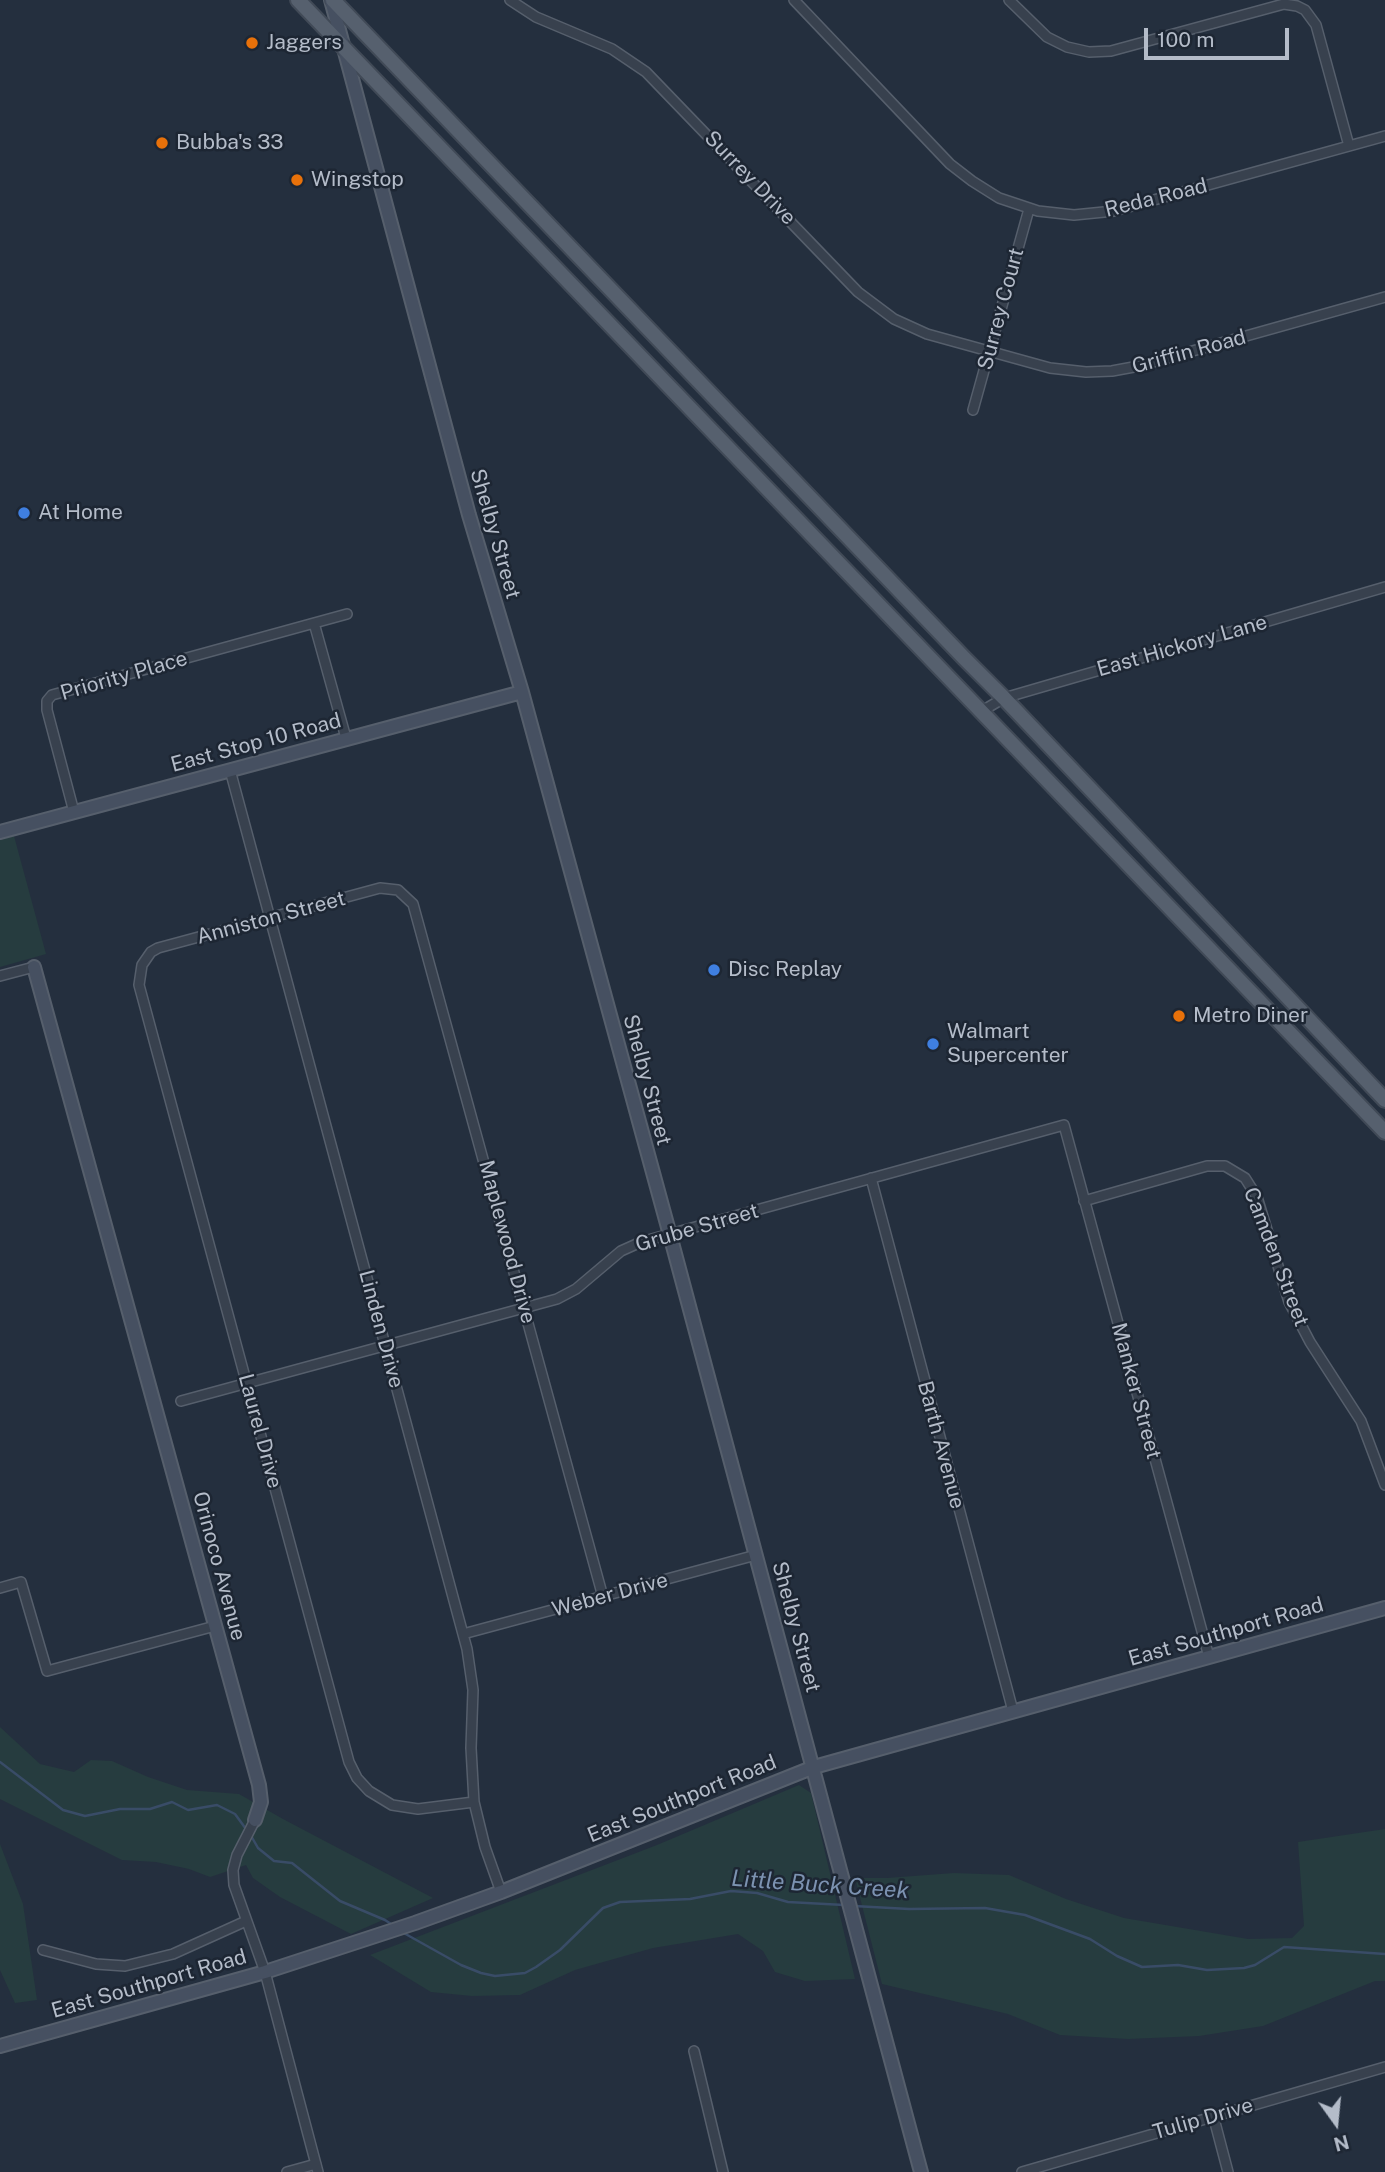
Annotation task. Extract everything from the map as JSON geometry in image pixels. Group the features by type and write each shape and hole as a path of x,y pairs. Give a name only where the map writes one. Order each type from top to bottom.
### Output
{"main road":[{"path":"299,0 1385,1132"},
{"path":"332,0 1004,698 1385,1100"}],"street":[{"name":"Shelby Street","path":"332,0 469,515 522,692 670,1235 921,2172"},
{"name":"Reda Road","path":"794,0 950,164 987,191 1029,209 1074,215 1114,212 1385,136"},
{"path":"1009,0 1047,37 1067,47 1089,52 1120,48 1284,4 1302,8 1316,25 1349,146"},
{"name":"Surrey Drive","path":"513,1 536,17 612,49 646,72 871,304 919,331 990,351"},
{"name":"Surrey Court","path":"974,410 1029,209"},
{"name":"Griffin Road","path":"990,351 1068,371 1121,370 1385,298"},
{"name":"East Hickory Lane","path":"982,711 1004,698 1385,587"},
{"name":"Priority Place","path":"75,812 47,710 47,701 52,695 347,614"},
{"path":"314,624 346,738"},
{"name":"East Stop 10 Road","path":"0,832 522,692"},
{"name":"Linden Drive","path":"230,770 463,1634 473,1681 471,1748 474,1802 483,1842 501,1892"},
{"name":"Anniston Street","path":"144,960 158,948 380,888 402,893"},
{"name":"Maplewood Drive","path":"402,893 416,910 603,1597"},
{"name":"Laurel Drive","path":"144,960 139,972 139,985 353,1770 373,1794 392,1805 418,1809 474,1802"},
{"path":"0,976 34,967"},
{"name":"Orinoco Avenue","path":"34,967 259,1785 261,1802 256,1820 237,1855 233,1882 265,1972 317,2168"},
{"name":"Grube Street","path":"181,1401 557,1299 628,1247 1064,1125"},
{"name":"Manker Street","path":"1064,1125 1209,1657"},
{"name":"Camden Street","path":"1084,1201 1207,1166 1221,1165 1234,1169 1248,1181 1257,1197 1289,1302 1310,1342 1361,1421 1385,1485"},
{"name":"Barth Avenue","path":"871,1178 1013,1712"},
{"name":"Weber Drive","path":"463,1634 756,1555"},
{"path":"0,1588 21,1583 47,1671 215,1626"},
{"name":"East Southport Road","path":"0,2046 265,1972 415,1923 501,1892 814,1767 1385,1608"},
{"path":"43,1950 96,1964 125,1966 173,1954 246,1921"},
{"path":"694,2052 723,2172"},
{"name":"Tulip Drive","path":"1022,2172 1385,2067"},
{"path":"1213,2115 1228,2172"},
{"path":"288,2172 317,2168"}],"green space":[{"path":"14,836 46,954 0,967 0,840"},
{"path":"0,1727 40,1764 74,1772 91,1760 112,1761 187,1790 239,1794 433,1898 351,1934 280,1897 253,1878 246,1865 210,1877 156,1862 122,1860 0,1799"},
{"path":"799,1785 811,1793 855,1979 805,1981 775,1972 763,1951 738,1934 653,1948 575,1970 520,1995 472,1996 431,1992 370,1955 657,1845"},
{"path":"1385,1829 1385,1981 1375,1981 1263,2026 1199,2036 1128,2039 1060,2035 1008,2014 882,1984 855,1878 954,1873 1009,1875 1066,1899 1124,1918 1248,1939 1292,1938 1304,1926 1298,1842"},
{"path":"0,1844 23,1904 37,2000 15,2003 0,1970"}],"waterway":[{"name":"Little Buck Creek","path":"0,1762 63,1810 85,1816 120,1809 150,1809 172,1802 188,1810 217,1805 235,1814 246,1829"},
{"name":"Little Buck Creek","path":"250,1834 258,1848 274,1861 292,1863 340,1901 394,1926"},
{"name":"Little Buck Creek","path":"402,1932 461,1965 495,1976 525,1973 536,1967 560,1950 603,1908 620,1902 690,1899 731,1891 757,1893 788,1902 844,1905"},
{"name":"Little Buck Creek","path":"854,1906 909,1909 985,1908 1025,1915 1090,1939 1117,1956 1142,1967 1178,1965 1207,1970 1244,1968 1255,1965 1284,1947 1385,1954"}],"place":[{"name":"Jaggers","path":"252,43"},
{"name":"Bubba's 33","path":"162,143"},
{"name":"Wingstop","path":"297,180"},
{"name":"At Home","path":"24,513"},
{"name":"Disc Replay","path":"714,970"},
{"name":"Metro Diner","path":"1179,1016"},
{"name":"Walmart Supercenter","path":"933,1044"}]}
